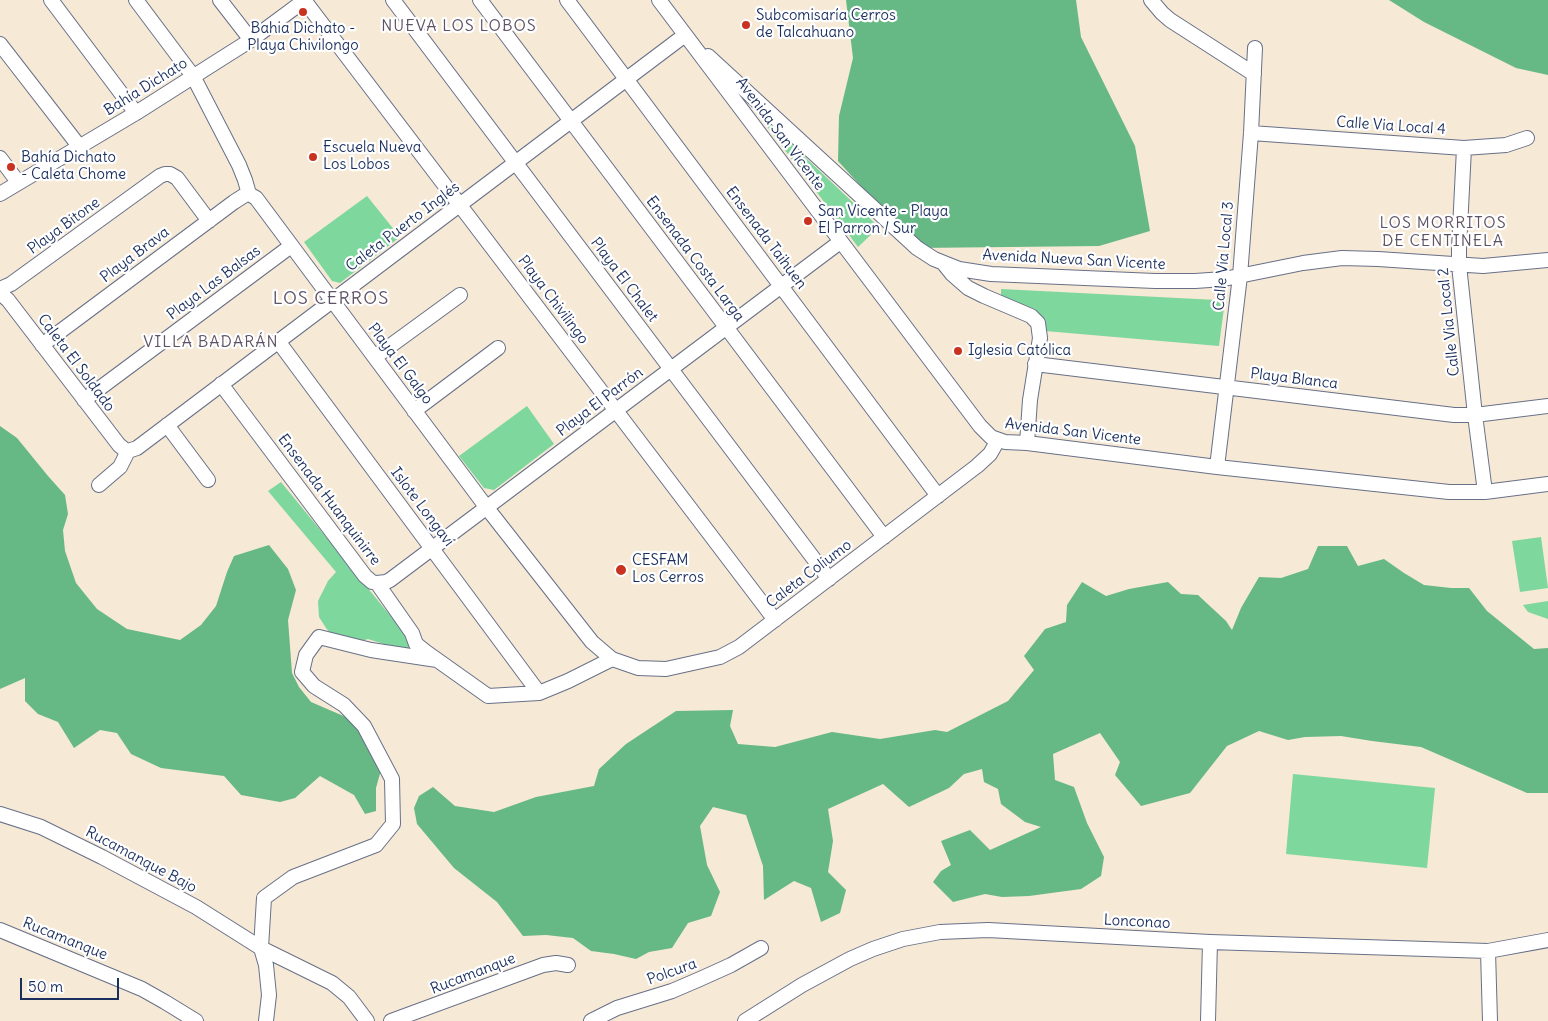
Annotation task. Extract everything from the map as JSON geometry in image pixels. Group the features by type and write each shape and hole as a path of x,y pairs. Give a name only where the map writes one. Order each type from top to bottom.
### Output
{"street":[{"path":"51,0 136,113"},
{"name":"Playa El Galgo","path":"136,0 193,76 240,165 249,194 256,198 487,508 592,642 612,659"},
{"path":"220,0 251,40"},
{"name":"Bahía Dichato","path":"0,194 136,113 251,40 304,0"},
{"name":"Playa Chivilingo","path":"304,0 775,620"},
{"name":"Playa El Chalet","path":"394,0 829,579"},
{"name":"Ensenada Costa Larga","path":"480,0 884,537"},
{"name":"Ensenada Taihuen","path":"567,0 938,496"},
{"name":"Avenida San Vicente","path":"659,0 840,242 980,426 991,437 998,440 1217,467 1449,492 1485,492 1548,484"},
{"path":"1150,0 1170,20 1254,74"},
{"name":"Caleta Puerto Inglés","path":"99,486 120,467 128,451 138,448 332,300 685,36"},
{"name":"Avenida Nueva San Vicente","path":"685,36 762,104 917,248 944,264 975,272 1072,278 1195,281 1218,280 1303,263 1342,258 1494,266 1548,260"},
{"path":"0,44 80,146"},
{"name":"Calle Via Local 3","path":"1217,467 1240,276 1256,48"},
{"name":"Calle Via Local 4","path":"1251,133 1464,148 1506,145 1527,138"},
{"name":"Calle Via Local 2","path":"1464,148 1459,265 1485,492"},
{"path":"0,158 18,182"},
{"name":"Playa Bitone","path":"0,291 165,174 170,174 177,178 209,221"},
{"name":"Playa Brava","path":"42,345 209,221 249,194"},
{"name":"Playa El Parrón","path":"377,583 390,580 840,242"},
{"name":"Playa Las Balsas","path":"84,400 291,246"},
{"path":"944,264 968,288 1026,313 1038,323 1040,333 1030,400 1027,443"},
{"name":"Caleta El Soldado","path":"0,291 121,448 128,451"},
{"path":"375,357 460,295"},
{"name":"Islote Longaví","path":"278,341 540,693"},
{"path":"414,411 498,348"},
{"name":"Playa Blanca","path":"1035,364 1454,415 1475,415 1548,406"},
{"name":"Ensenada Huanquinirre","path":"221,384 365,576 377,583 412,633 416,644 488,696 540,693"},
{"path":"167,425 208,480"},
{"name":"Caleta Coliumo","path":"612,659 638,668 666,669 720,657 739,647 984,460 998,440"},
{"path":"266,1021 269,982 262,948 264,898 293,877 376,845 393,824 392,779 364,726 344,705 314,686 302,672 306,655 319,637 371,650 437,660"},
{"path":"540,693 612,659"},
{"name":"Rucamanque Bajo","path":"0,814 40,827 110,861 203,912 262,948"},
{"name":"Rucamanque","path":"0,930 118,978 165,1002 196,1021"},
{"name":"Lonconao","path":"746,1021 802,984 850,959 888,943 922,935 964,930 1210,942 1488,951 1548,940"},
{"path":"1208,1021 1210,942"},
{"path":"262,948 332,983 349,997 367,1021"},
{"name":"Polcura","path":"591,1021 617,1008 672,991 700,979 761,948"},
{"path":"1488,951 1490,1021"},
{"name":"Rucamanque","path":"391,1021 543,965 556,963 568,965"}],"green space":[{"path":"846,0 1076,0 1081,37 1135,146 1150,231 1099,246 917,248 838,161 839,116 853,58"},
{"path":"1389,0 1548,0 1548,75 1516,68 1424,22"},
{"path":"754,109 879,227 858,247"},
{"path":"367,196 400,237 340,283 332,281 304,242"},
{"path":"1001,289 1217,300 1224,308 1219,346 1045,331 1042,317 1035,309 1001,297"},
{"path":"527,406 554,444 494,490 484,488 459,456"},
{"path":"0,426 17,438 65,495 68,514 63,530 65,551 76,583 97,609 127,629 180,640 201,625 216,606 234,556 269,545 288,569 296,590 288,620 292,673 299,687 311,702 369,727 381,770 376,788 376,811 365,814 354,795 320,776 295,798 280,802 241,795 224,776 161,768 131,754 117,733 100,730 74,748 58,722 38,714 25,701 25,678 0,689"},
{"path":"281,482 411,641 407,649 393,647 368,639 358,642 330,633 326,628 319,617 318,601 328,581 336,572 268,491"},
{"path":"1541,537 1548,588 1520,592 1512,541"},
{"path":"1318,546 1347,546 1358,566 1384,559 1424,585 1469,588 1487,611 1534,649 1548,648 1548,793 1527,793 1421,747 1341,736 1305,737 1288,740 1259,731 1227,746 1190,793 1141,806 1115,775 1120,762 1100,733 1053,754 1055,780 1074,787 1087,823 1104,857 1101,876 1081,889 1029,896 1002,897 985,894 953,902 933,882 941,871 951,865 941,841 970,830 990,850 1041,827 1025,822 1001,804 998,789 984,782 982,769 964,774 949,788 909,807 883,784 828,809 833,841 828,872 846,890 840,913 821,922 811,888 794,881 764,900 763,866 746,815 713,807 700,826 707,865 720,892 711,916 688,923 672,948 649,952 636,959 591,951 573,938 546,935 523,936 497,902 454,868 417,824 414,808 419,796 433,787 455,806 494,812 536,797 594,786 599,769 626,744 676,711 733,710 730,726 738,744 775,747 832,732 880,739 935,730 947,732 1008,701 1034,670 1024,656 1045,629 1066,622 1067,605 1082,582 1106,596 1129,589 1168,582 1181,594 1198,595 1226,621 1232,630 1241,608 1259,577 1281,578 1308,569"},
{"path":"1548,601 1548,619 1528,612 1523,605"},
{"path":"1293,774 1435,788 1427,868 1286,854"}],"place":[{"name":"Bahia Dichato - Playa Chivilongo","path":"303,12"},
{"name":"Subcomisaría Cerros de Talcahuano","path":"746,25"},
{"name":"Escuela Nueva Los Lobos","path":"313,157"},
{"name":"Bahía Dichato - Caleta Chome","path":"11,167"},
{"name":"San Vicente - Playa El Parron / Sur","path":"808,221"},
{"name":"Iglesia Católica","path":"958,351"},
{"name":"CESFAM Los Cerros","path":"621,570"}],"district":[{"name":"NUEVA LOS LOBOS","path":"459,26"},
{"name":"LOS MORRITOS DE CENTINELA","path":"1443,232"},
{"name":"LOS CERROS","path":"331,299"},
{"name":"VILLA BADARÁN","path":"211,342"}]}
